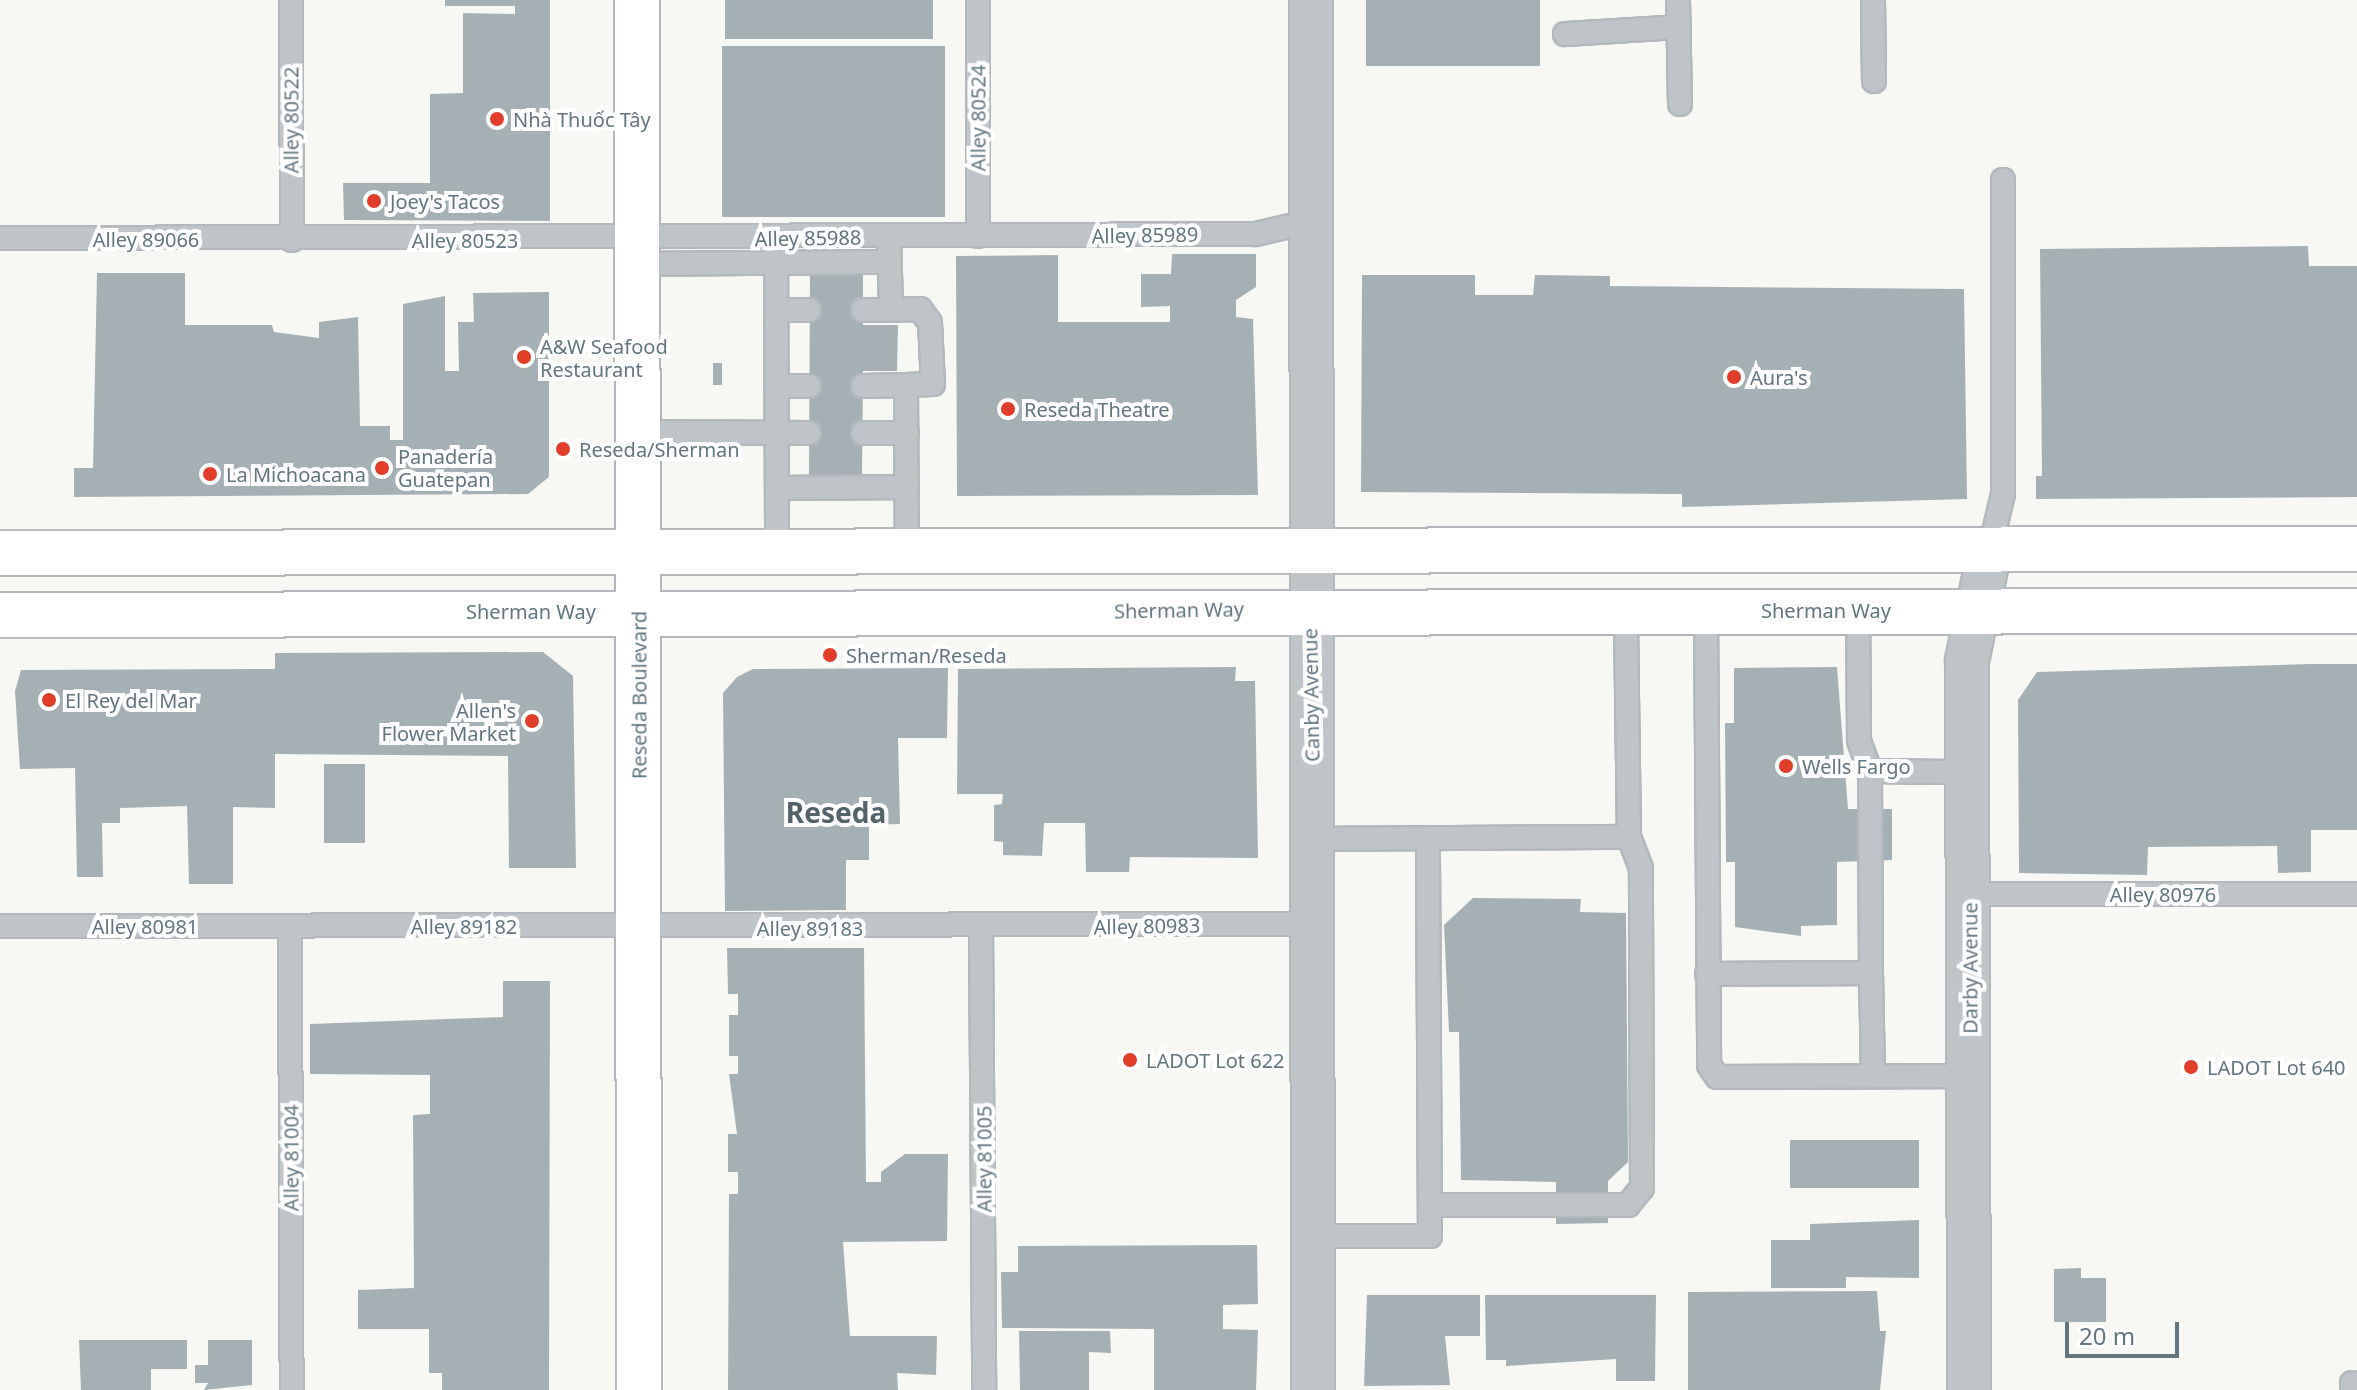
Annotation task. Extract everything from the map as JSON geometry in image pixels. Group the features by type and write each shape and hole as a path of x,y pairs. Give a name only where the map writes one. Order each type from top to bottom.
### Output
{"main road":[{"name":"Reseda Boulevard","path":"637,0 639,1390"},
{"path":"0,553 2357,549"},
{"name":"Sherman Way","path":"0,615 1310,608 2357,611"}],"street":[{"name":"Canby Avenue","path":"1311,0 1313,1390"},
{"name":"Darby Avenue","path":"1969,1390 1968,772 1974,609 1990,549"}],"lane":[{"name":"Alley 80522","path":"291,0 292,240"},
{"name":"Alley 80524","path":"978,0 978,236"},
{"path":"1678,0 1680,104"},
{"path":"1873,0 1874,81"},
{"path":"1565,34 1679,27"},
{"path":"1990,549 2003,494 2003,180"},
{"name":"Alley 85989","path":"978,236 1256,234 1311,221"},
{"name":"Alley 85988","path":"638,252 776,239 978,236"},
{"path":"889,237 891,310"},
{"name":"Alley 89066","path":"0,238 292,240"},
{"path":"776,239 777,551"},
{"name":"Alley 80523","path":"292,240 638,252"},
{"path":"638,252 776,262 890,262"},
{"path":"863,310 920,309 930,323 933,384 863,386"},
{"path":"776,310 809,310"},
{"path":"906,385 907,551"},
{"path":"776,386 809,386"},
{"path":"638,432 809,433"},
{"path":"863,433 907,433"},
{"path":"777,488 907,487"},
{"path":"1431,1205 1628,1205 1642,1188 1641,868 1629,837 1626,611"},
{"path":"1706,611 1709,1065 1717,1077 1970,1076"},
{"path":"1858,611 1859,740 1870,771 1873,1076"},
{"path":"1870,771 1968,772"},
{"path":"1313,839 1629,837"},
{"path":"1312,1236 1430,1236 1428,838"},
{"name":"Alley 80976","path":"1970,894 2357,894"},
{"name":"Alley 80983","path":"981,928 1312,924"},
{"name":"Alley 80981","path":"0,926 290,926"},
{"name":"Alley 89182","path":"290,926 639,926"},
{"name":"Alley 81004","path":"290,926 292,1390"},
{"name":"Alley 89183","path":"639,926 981,928"},
{"name":"Alley 81005","path":"981,928 984,1390"},
{"path":"1707,974 1871,973"}],"building":[{"path":"445,0 550,0 550,221 344,220 343,183 430,183 430,94 463,93 463,13 515,14 515,6 445,6"},
{"path":"725,0 933,0 933,39 725,39"},
{"path":"1366,0 1540,0 1540,66 1366,66"},
{"path":"722,46 945,46 945,217 722,217"},
{"path":"2308,246 2309,266 2357,266 2357,497 2036,499 2036,476 2042,476 2040,249"},
{"path":"1172,254 1256,254 1256,287 1236,300 1236,317 1253,319 1258,495 957,496 956,256 1058,255 1058,322 1170,322 1170,306 1141,307 1141,274 1171,274"},
{"path":"810,270 863,270 863,325 898,325 897,371 863,371 862,476 809,476"},
{"path":"97,273 185,273 185,325 272,325 274,332 319,338 319,322 358,317 360,426 390,426 390,440 403,440 403,304 445,296 445,371 459,371 458,322 474,322 473,293 549,292 549,477 528,494 74,497 74,468 93,468"},
{"path":"1362,275 1475,275 1475,295 1533,295 1535,275 1610,276 1610,286 1964,289 1967,499 1682,507 1682,494 1361,492"},
{"path":"713,363 722,363 722,385 713,385"},
{"path":"543,652 573,676 576,868 509,868 508,756 275,754 275,808 233,807 233,884 189,884 187,806 120,808 120,823 102,823 103,877 77,877 75,768 20,769 15,691 21,670 275,669 275,653"},
{"path":"2357,664 2357,830 2311,830 2311,872 2278,873 2277,846 2148,847 2147,875 2019,873 2018,700 2037,672"},
{"path":"1236,667 1235,681 1255,681 1258,858 1130,857 1129,872 1086,872 1085,823 1044,823 1042,856 1003,855 1003,842 994,841 994,805 1002,804 1003,794 957,794 958,669"},
{"name":"Wells Fargo","path":"1837,667 1848,809 1892,809 1892,860 1837,862 1837,925 1801,926 1801,936 1735,927 1735,862 1726,862 1725,723 1734,723 1734,668"},
{"path":"948,668 947,738 898,738 900,824 869,825 869,860 846,860 846,910 725,911 723,693 737,677 753,669"},
{"path":"324,764 365,764 365,843 324,843"},
{"path":"1473,898 1581,899 1580,912 1626,913 1628,1162 1608,1181 1608,1223 1556,1224 1556,1182 1461,1180 1459,1032 1449,1032 1444,925"},
{"path":"727,948 864,948 866,1182 881,1182 881,1172 905,1154 948,1154 947,1241 843,1242 850,1336 937,1336 936,1375 897,1373 898,1390 728,1390 729,1194 738,1194 738,1172 728,1172 728,1134 737,1134 729,1074 738,1074 738,1056 729,1056 729,1015 738,1015 738,994 728,994"},
{"path":"503,981 550,981 549,1390 442,1390 442,1373 429,1373 429,1329 358,1329 358,1290 414,1288 413,1115 430,1114 430,1075 310,1074 310,1024 503,1017"},
{"path":"1790,1140 1919,1140 1919,1188 1790,1188"},
{"path":"1919,1220 1919,1278 1846,1277 1846,1288 1771,1288 1771,1240 1810,1240 1810,1224"},
{"path":"1257,1245 1258,1304 1223,1305 1223,1329 1258,1330 1256,1390 1154,1390 1154,1329 1002,1328 1001,1272 1018,1272 1018,1246"},
{"path":"2081,1268 2081,1278 2106,1278 2106,1322 2054,1322 2054,1269"},
{"path":"1877,1291 1880,1331 1886,1331 1880,1390 1688,1390 1688,1292"},
{"path":"1367,1295 1480,1295 1480,1336 1445,1336 1450,1385 1364,1386"},
{"path":"1485,1295 1656,1295 1655,1381 1616,1381 1616,1359 1506,1366 1506,1360 1486,1360"},
{"path":"1019,1331 1110,1331 1111,1353 1089,1352 1089,1390 1020,1390"},
{"path":"79,1340 187,1340 187,1369 151,1369 151,1390 81,1390"},
{"path":"208,1340 252,1340 252,1385 204,1390 208,1383 195,1383 195,1365 208,1365"}],"place":[{"name":"Nhà Thuốc Tây","path":"497,119"},
{"name":"Joey's Tacos","path":"374,201"},
{"name":"A&W Seafood Restaurant","path":"524,357"},
{"name":"Aura's","path":"1734,377"},
{"name":"Reseda Theatre","path":"1008,409"},
{"name":"Reseda/Sherman","path":"563,449"},
{"name":"Panadería Guatepan","path":"382,468"},
{"name":"La Michoacana","path":"210,474"},
{"name":"Sherman/Reseda","path":"830,655"},
{"name":"El Rey del Mar","path":"49,700"},
{"name":"Allen's Flower Market","path":"532,721"},
{"name":"Wells Fargo","path":"1786,766"},
{"name":"LADOT Lot 622","path":"1130,1060"},
{"name":"LADOT Lot 640","path":"2191,1067"}],"district":[{"name":"Reseda","path":"836,812"}]}
